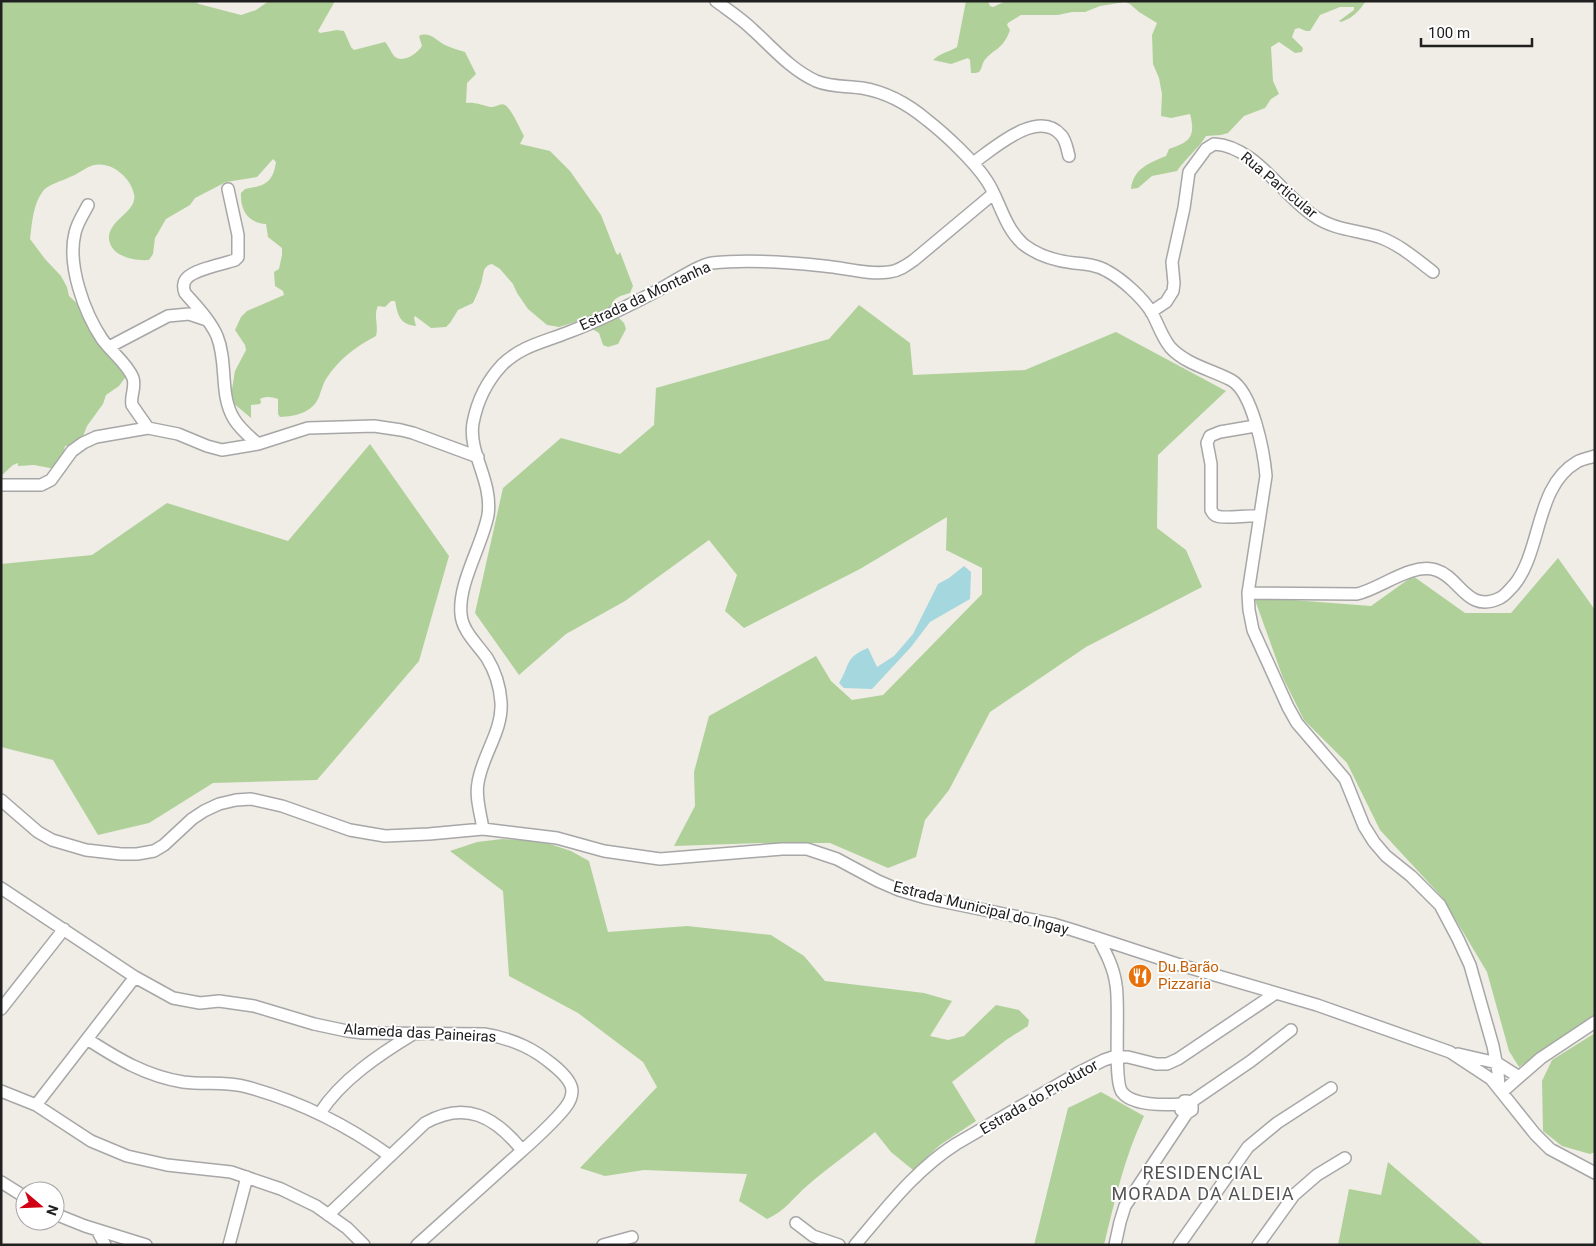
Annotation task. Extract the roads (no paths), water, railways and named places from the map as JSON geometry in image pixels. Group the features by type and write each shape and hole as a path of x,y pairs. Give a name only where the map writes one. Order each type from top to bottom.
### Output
{"street":[{"path":"716,1 752,29 788,64 804,75 818,82 862,88 897,100 913,108 973,163 988,183 1005,220 1024,244 1051,258 1106,269 1129,288 1151,312 1171,348 1182,357 1233,381 1238,386 1243,392 1255,426 1265,460 1266,476 1248,593 1253,630 1297,723 1345,778 1364,826 1374,842 1386,856 1411,876 1440,905 1454,930 1470,965 1497,1063 1501,1089 1595,1022"},
{"path":"973,163 1022,130 1045,126 1060,133 1064,138 1069,156"},
{"name":"Rua Particular","path":"1151,312 1166,302 1174,291 1172,262 1184,208 1188,172 1206,149 1214,144 1231,147 1247,155 1315,217 1338,228 1379,237 1404,250 1432,272"},
{"path":"228,189 238,235 238,256 235,260 190,275 184,284 185,293 207,320 216,336 220,347 230,412 235,421 258,444"},
{"name":"Estrada da Montanha","path":"484,829 477,786 500,720 502,704 500,690 492,667 465,628 461,615 463,594 484,532 488,512 486,483 473,439 473,425 485,387 502,365 523,348 613,314 706,264 777,262 865,272 892,272 903,268 914,260 993,194"},
{"path":"88,205 75,232 74,265 77,281 88,310 103,340 132,377 134,385 132,405 148,428"},
{"path":"109,347 168,316 189,314 207,320"},
{"path":"1,485 41,486 51,480 72,451 83,443 109,434 148,428 178,434 215,449 229,449 258,444 308,428 374,426 413,433 478,457"},
{"path":"1255,426 1220,432 1210,436 1207,443 1211,464 1211,510 1213,514 1222,517 1259,516"},
{"path":"1248,593 1357,594 1367,592 1414,570 1433,569 1448,576 1470,598 1486,602 1499,598 1507,593 1522,575 1554,485 1563,473 1577,462 1595,456"},
{"name":"Estrada Municipal do Ingay","path":"1,800 38,832 52,840 86,850 121,854 154,851 164,845 192,819 204,811 218,804 251,799 268,802 350,830 372,835 398,836 484,829 557,838 604,851 660,858 782,848 807,849 837,859 899,890 926,898 1053,924 1177,964 1317,1005 1450,1052 1497,1063 1519,1077"},
{"name":"Alameda das Paineiras","path":"1,888 135,977 173,998 187,1002 220,1001 254,1006 347,1031 364,1033 484,1034 503,1037 525,1046 545,1059 564,1075 570,1083 572,1090 571,1099 564,1109 522,1150 416,1245"},
{"path":"1,1009 64,929"},
{"path":"1098,938 1112,966 1116,985 1119,1088 1124,1095 1146,1103 1186,1107"},
{"path":"36,1105 135,977"},
{"name":"Estrada do Produtor","path":"855,1245 919,1173 940,1154 1090,1066 1104,1060 1118,1056 1156,1064 1167,1064 1178,1060 1276,993"},
{"path":"1115,1245 1125,1206 1186,1107 1291,1030"},
{"path":"364,1033 374,1040 383,1052"},
{"path":"392,1033 396,1044"},
{"path":"320,1113 334,1094 383,1052 414,1033"},
{"path":"87,1039 126,1064 158,1077 185,1082 228,1083 247,1086 320,1113 361,1135 390,1156"},
{"name":"Estrada Municipal do Ingay","path":"1450,1052 1461,1061 1486,1075 1501,1089 1535,1134 1550,1150 1595,1173"},
{"path":"1179,1245 1248,1147 1277,1123 1330,1088"},
{"path":"1,1091 36,1105 91,1141 127,1156 167,1165 231,1172 247,1176 301,1198 347,1228 364,1245"},
{"path":"328,1215 425,1123 437,1116 458,1112 488,1119 511,1136 522,1150"},
{"path":"1258,1245 1294,1195 1317,1175 1344,1158"},
{"path":"229,1245 247,1176"},
{"path":"1,1182 15,1191"},
{"path":"65,1218 119,1240 146,1245"},
{"path":"796,1223 814,1236 839,1245"},
{"path":"97,1230 105,1245"},
{"path":"603,1245 632,1237"}],"water":[{"path":"964,566 971,572 970,599 930,622 911,647 872,689 844,688 839,683 851,658 868,648 877,667 894,656 913,634 938,584"}],"place":[{"name":"Du Barão Pizzaria","path":"1140,976"}],"district":[{"name":"RESIDENCIAL MORADA DA ALDEIA","path":"1203,1182"}]}
